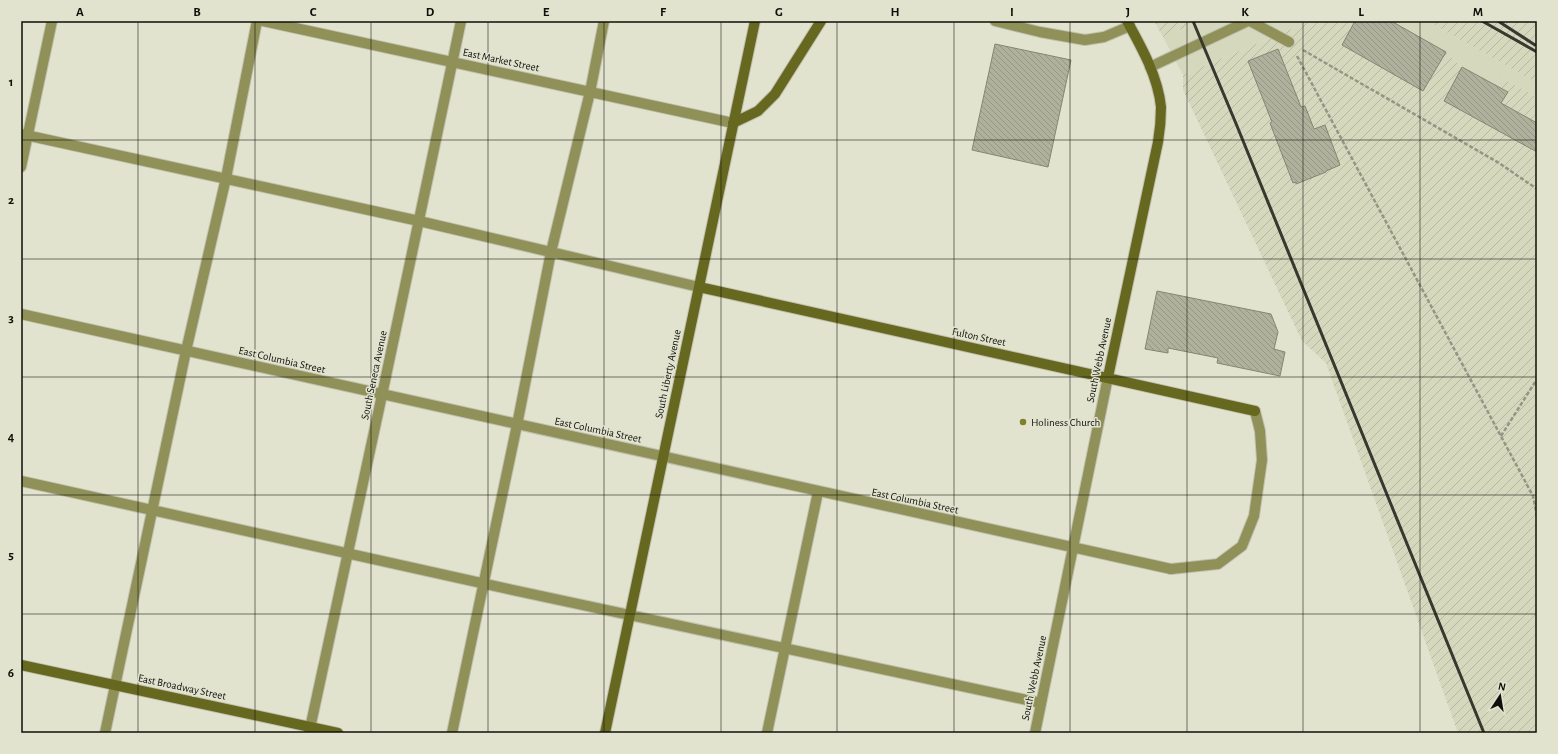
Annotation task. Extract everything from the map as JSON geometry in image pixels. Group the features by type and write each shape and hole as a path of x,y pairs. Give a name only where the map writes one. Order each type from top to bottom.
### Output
{"street":[{"path":"21,167 24,134 52,21"},
{"path":"105,733 151,511 226,178 257,21"},
{"name":"East Market Street","path":"263,21 733,123"},
{"name":"South Seneca Avenue","path":"310,730 461,21"},
{"path":"452,733 517,425 551,252 590,92 604,21"},
{"name":"South Liberty Avenue","path":"605,733 755,21"},
{"path":"733,123 758,110 775,94 822,21"},
{"path":"995,21 1040,32 1085,40 1104,37 1129,23"},
{"path":"1150,67 1249,21 1289,42"},
{"name":"South Webb Avenue","path":"1035,733 1158,142 1160,107 1158,90 1150,67 1129,23"},
{"path":"24,134 419,221 699,287"},
{"name":"Fulton Street","path":"699,287 1108,377 1254,411"},
{"name":"East Columbia Street","path":"21,314 818,492 1171,569 1218,564 1242,546 1254,516 1262,460 1260,431 1254,411"},
{"path":"21,481 483,584 1041,703"},
{"path":"767,733 818,492"},
{"name":"East Broadway Street","path":"21,665 310,730 338,733"}],"path":[{"path":"1289,42 1499,162 1537,189"},
{"path":"1289,42 1533,496 1537,516"},
{"path":"1501,437 1537,379"}],"shaded area":[{"path":"1154,21 1200,21 1163,37"},
{"path":"1200,21 1301,21 1298,26 1183,75 1163,37"},
{"path":"1301,21 1391,21 1446,52 1462,67 1497,85 1502,78 1537,97 1537,733 1458,733 1326,363 1302,341 1183,90 1183,75 1298,26"},
{"path":"1391,21 1427,21 1537,83 1537,97 1502,78 1497,86 1462,67 1446,52"},
{"path":"1427,21 1537,21 1537,83"}],"building":[{"path":"1355,21 1391,21 1446,52 1423,91 1342,45"},
{"path":"995,44 1071,60 1048,167 972,150"},
{"path":"1278,49 1301,107 1305,106 1314,129 1325,125 1340,165 1296,184 1296,182 1293,183 1270,123 1272,122 1248,61"},
{"path":"1462,67 1508,92 1501,103 1537,123 1537,152 1444,101"},
{"path":"1157,291 1271,314 1278,332 1274,349 1285,352 1280,376 1217,363 1218,358 1168,348 1168,353 1145,349"}],"railway":[{"path":"1193,21 1484,733"},
{"path":"1482,21 1537,52"},
{"path":"1498,21 1535,45"}],"place":[{"name":"Holiness Church","path":"1023,422"}]}
